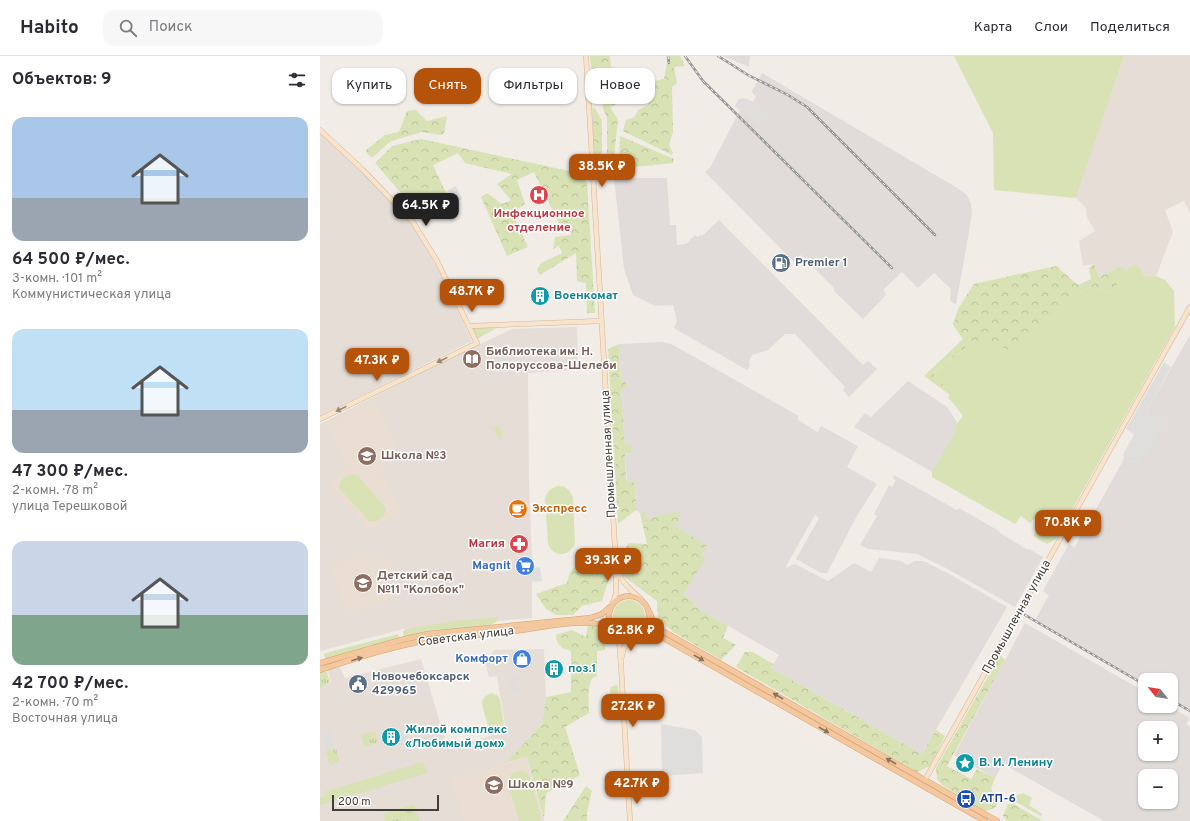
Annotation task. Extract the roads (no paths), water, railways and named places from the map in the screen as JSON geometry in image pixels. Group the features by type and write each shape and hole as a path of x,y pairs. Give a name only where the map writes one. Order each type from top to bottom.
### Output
{"main road":[{"path":"730,673 661,630 655,624 646,605 641,599 634,596 626,596 618,598 612,605 609,619 615,630 624,635 650,632 658,635 730,673 852,742 924,783 985,821"},
{"name":"Советская улица","path":"320,663 401,640 428,634 558,623 590,618 606,612 612,605"},
{"path":"637,634 647,625 649,612"},
{"name":"Советская улица","path":"573,621 600,624 615,630"},
{"name":"Советская улица","path":"320,670 424,641 513,632 558,623"},
{"path":"924,783 935,786 995,821"}],"street":[{"name":"Промышленная улица","path":"586,56 616,565 616,594 612,605"},
{"path":"320,130 362,169 413,222 437,261 477,343 320,419"},
{"name":"Промышленная улица","path":"924,783 1190,307"},
{"path":"469,326 601,321"},
{"name":"Промышленная улица","path":"616,565 620,577 641,599"},
{"path":"615,630 619,640 630,821"},
{"path":"621,666 622,654 625,646 630,639 637,634"},
{"path":"930,772 930,779 935,786"}],"railway":[{"path":"668,56 669,63"},
{"path":"685,56 703,81 892,268"},
{"path":"718,56 748,75 788,95 807,107 935,235"},
{"path":"1025,615 1138,681"},
{"path":"1178,704 1190,711"}],"place":[{"name":"Инфекционное отделение","path":"539,195"},
{"name":"Premier 1","path":"781,263"},
{"name":"Военкомат","path":"540,296"},
{"name":"Библиотека им. Н. Полоруссова-Шелеби","path":"472,359"},
{"name":"Школа №3","path":"367,456"},
{"name":"Экспресс","path":"518,509"},
{"name":"Магия","path":"519,544"},
{"name":"Magnit","path":"525,566"},
{"name":"Детский сад №11 \"Колобок\"","path":"363,583"},
{"name":"Комфорт","path":"522,659"},
{"name":"поз.1","path":"554,669"},
{"name":"Новочебоксарск 429965","path":"358,684"},
{"name":"Жилой комплекс «Любимый дом»","path":"391,737"},
{"name":"В. И. Ленину","path":"965,763"},
{"name":"Школа №9","path":"494,785"},
{"name":"АТП-6","path":"966,799"}]}
